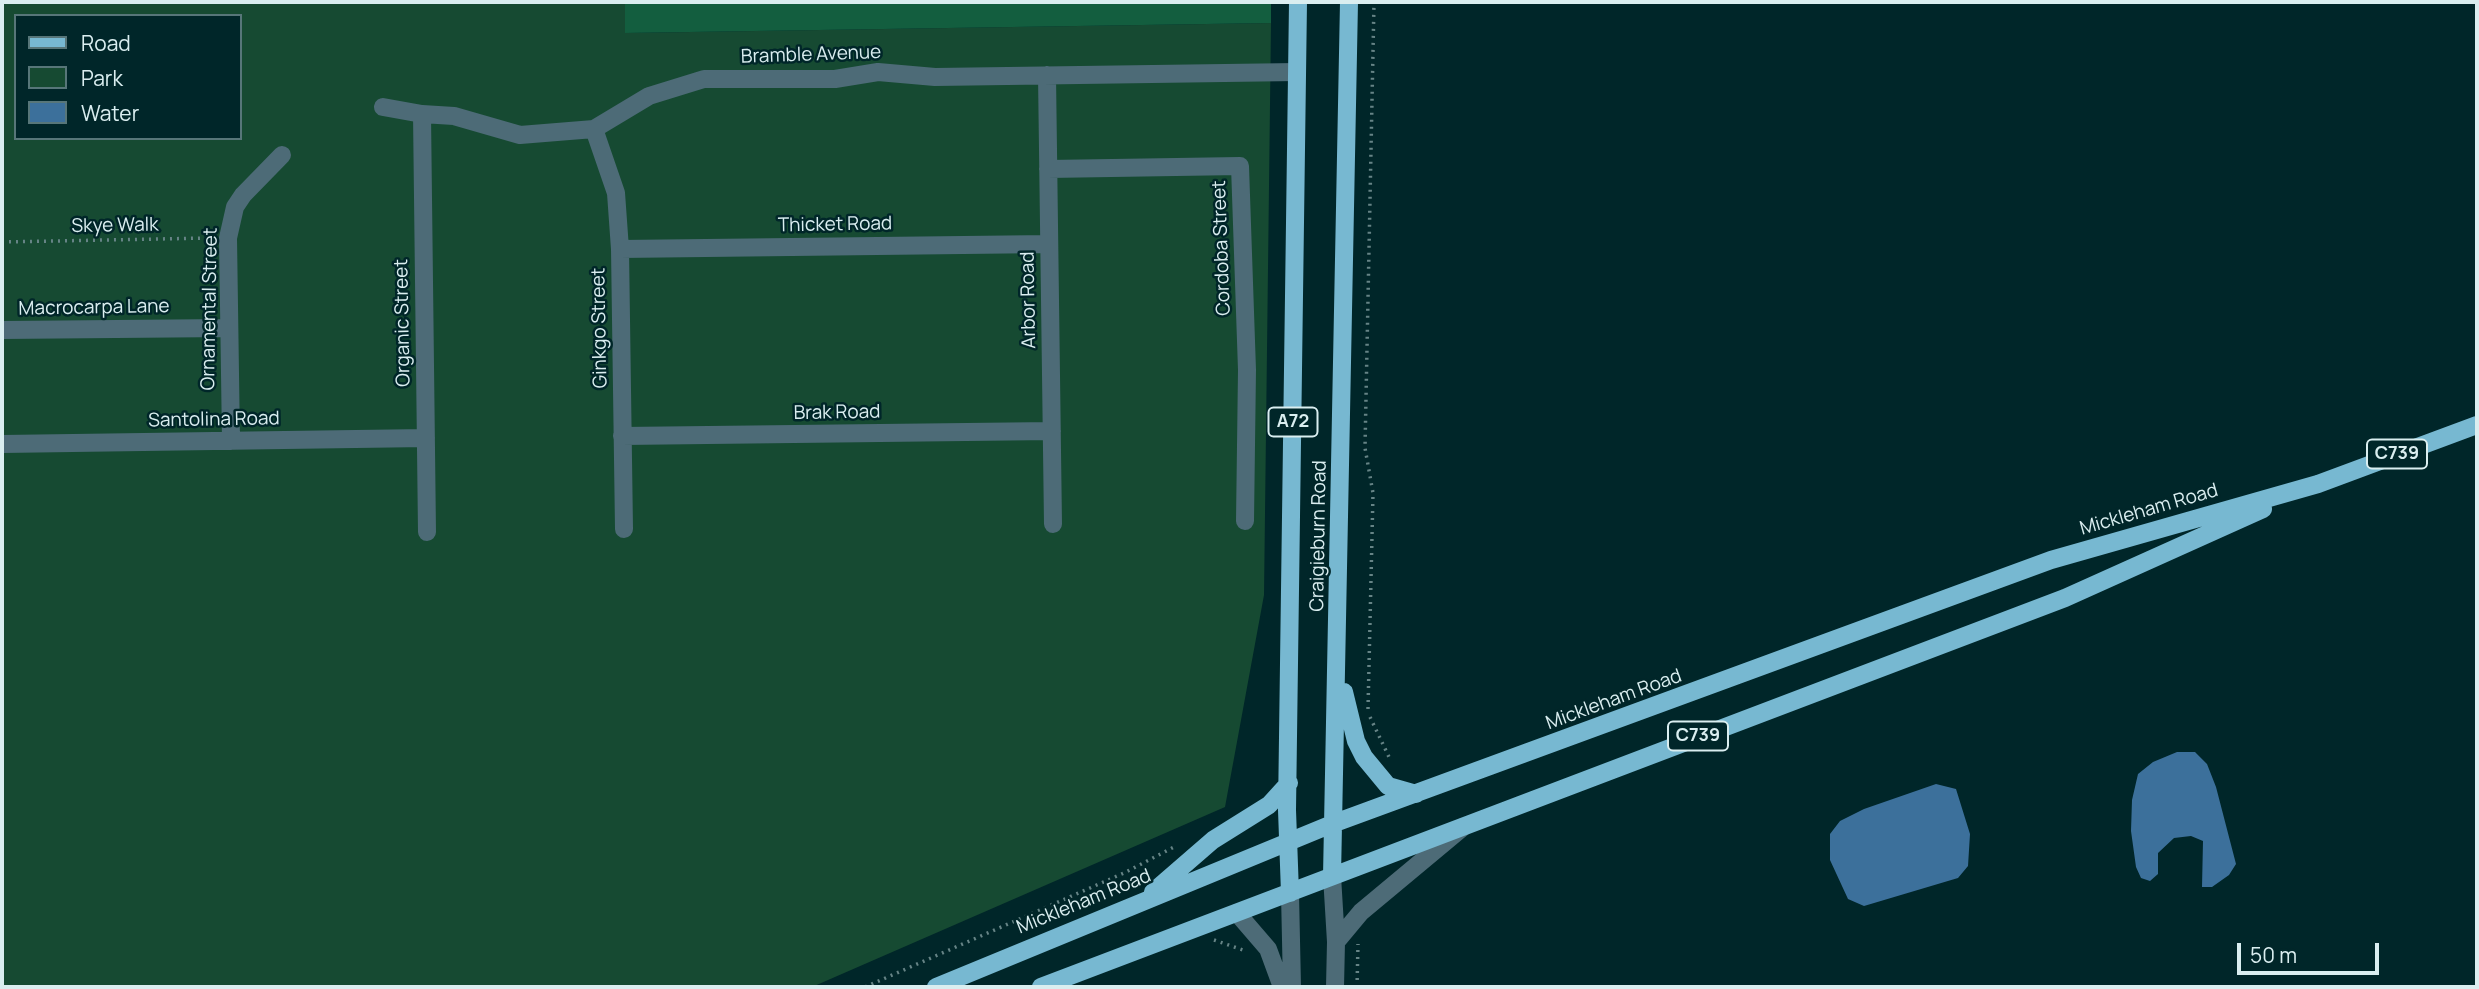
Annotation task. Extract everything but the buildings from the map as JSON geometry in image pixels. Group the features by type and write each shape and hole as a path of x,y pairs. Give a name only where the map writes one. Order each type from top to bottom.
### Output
{"main road":[{"name":"Craigieburn Road","path":"1290,894 1288,843 1298,2"},
{"name":"Craigieburn Road","path":"1332,876 1349,2"},
{"name":"Mickleham Road","path":"1041,987 2065,598 2318,484 2477,425"},
{"name":"Mickleham Road","path":"936,987 1332,824 2051,560 2318,484"},
{"path":"1338,661 1356,741 1376,774 1388,786 1416,794"},
{"path":"1143,901 1213,840 1269,805 1289,783"}],"street":[{"name":"Bramble Avenue","path":"383,107 454,116 520,135 594,129 649,96 704,79 835,79 878,72 935,77 1297,72"},
{"name":"Arbor Road","path":"1047,75 1053,524"},
{"name":"Organic Street","path":"422,114 427,532"},
{"name":"Ginkgo Street","path":"594,129 616,193 620,249 624,529"},
{"name":"Ornamental Street","path":"231,441 228,238 235,207 243,195 282,155"},
{"name":"Cordoba Street","path":"1048,169 1240,166 1247,370 1245,521"},
{"name":"Thicket Road","path":"620,249 1049,244"},
{"name":"Macrocarpa Lane","path":"2,330 229,328"},
{"name":"Brak Road","path":"622,436 1052,431"},
{"name":"Santolina Road","path":"2,444 426,438"},
{"path":"1336,942 1361,912 1410,874 1465,825"},
{"name":"Craigieburn Road","path":"1332,876 1336,942 1335,987"},
{"name":"Craigieburn Road","path":"1290,894 1292,987"},
{"path":"1237,913 1268,948 1282,987"}],"path":[{"path":"1374,2 1365,448 1373,493 1367,663 1368,713 1391,761 1376,774"},
{"name":"Skye Walk","path":"2,242 228,238"},
{"path":"865,987 1124,873 1185,841"}],"green space":[{"path":"2,2 625,2 626,33 1271,23 1264,595 1225,807 812,987 2,987"},
{"path":"625,2 1271,2 1271,23 625,33"}],"water":[{"path":"2177,752 2195,752 2207,764 2216,787 2236,864 2229,875 2212,887 2202,887 2203,841 2191,836 2174,838 2158,853 2158,874 2150,881 2141,878 2136,867 2131,831 2132,800 2138,774 2153,762"},
{"path":"1936,784 1956,789 1970,834 1968,866 1958,878 1864,906 1848,899 1830,860 1830,834 1840,821 1864,809"}]}
